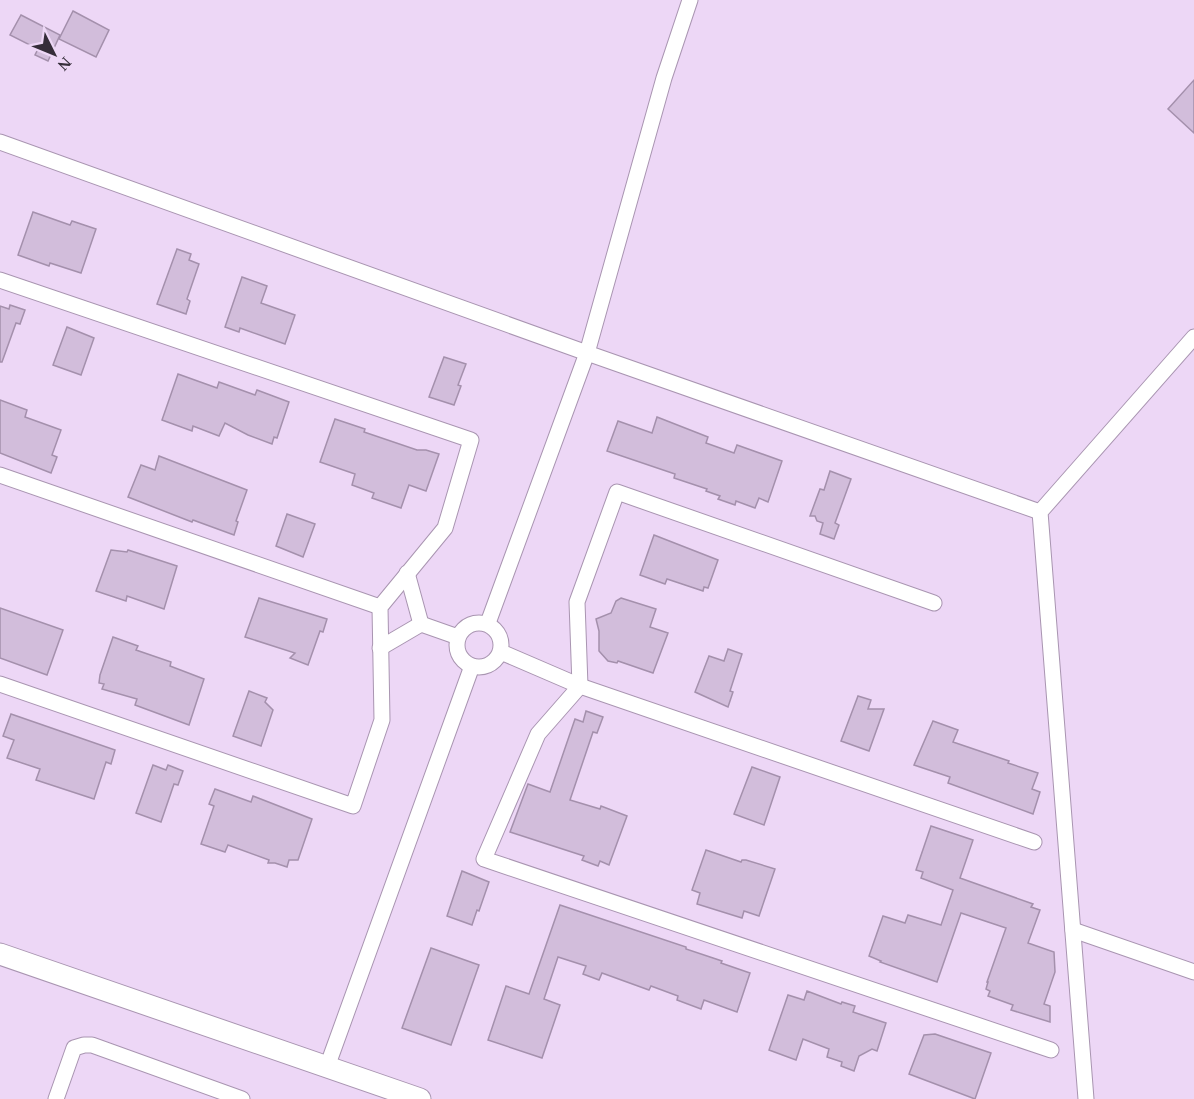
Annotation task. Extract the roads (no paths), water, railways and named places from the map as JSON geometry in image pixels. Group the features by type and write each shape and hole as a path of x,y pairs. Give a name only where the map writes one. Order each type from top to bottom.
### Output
{"street":[{"path":"488,623 587,353 664,78 690,0"},
{"path":"0,142 587,353 1040,512"},
{"path":"0,280 471,440 445,528 380,607 382,720 353,806 0,684"},
{"path":"1086,1099 1040,512 1194,337"},
{"path":"0,475 380,607"},
{"path":"934,603 617,492 577,602 580,686 538,734 484,859 1051,1050"},
{"path":"407,573 421,624"},
{"path":"476,622 488,623 497,630 502,641 501,652 494,662 484,667 472,666 462,660 457,649 458,637 465,627 476,622"},
{"path":"380,648 421,624 458,637"},
{"path":"501,652 580,686 1034,842"},
{"path":"327,1067 472,666"},
{"path":"1073,930 1194,972"},
{"path":"0,954 420,1099"},
{"path":"56,1099 74,1048 92,1045 242,1099"}]}
